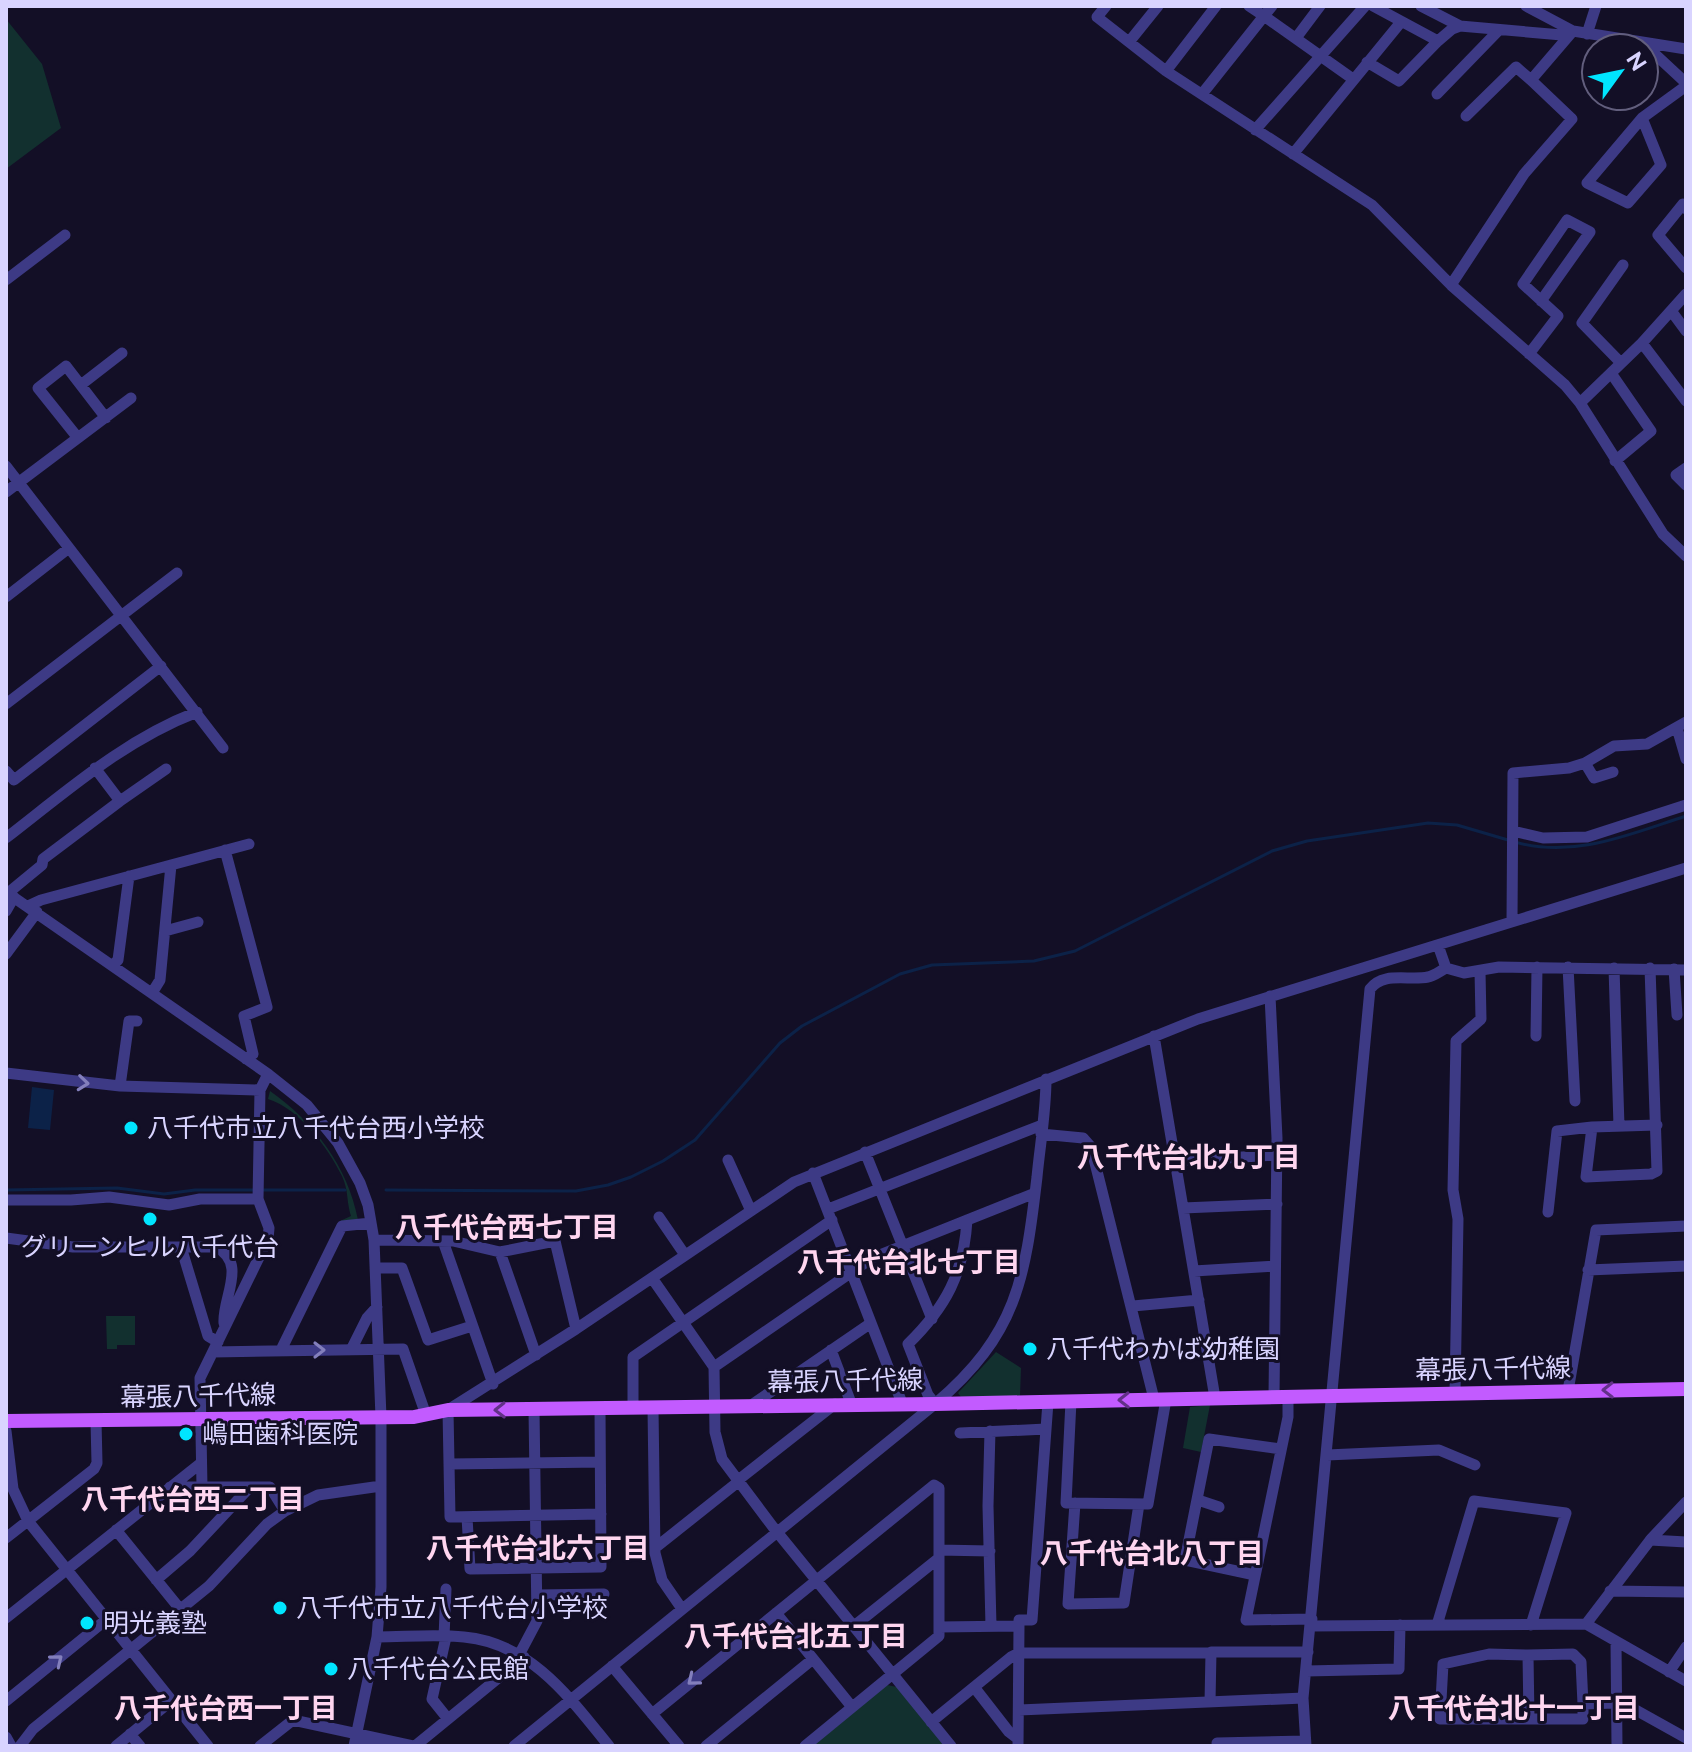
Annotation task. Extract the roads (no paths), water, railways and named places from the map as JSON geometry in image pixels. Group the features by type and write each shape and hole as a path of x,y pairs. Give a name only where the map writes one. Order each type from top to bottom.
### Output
{"main road":[{"name":"幕張八千代線","path":"6,1421 381,1417 426,1415 448,1410 1686,1389"}],"street":[{"path":"1106,6 1097,17 1166,71 1372,205 1451,285 1565,385 1580,403 1663,534 1686,556"},
{"path":"1129,42 1158,6"},
{"path":"1166,71 1216,6"},
{"path":"1249,6 1268,11 1296,38 1353,79"},
{"path":"1296,38 1320,6"},
{"path":"1255,130 1365,6"},
{"path":"1373,6 1438,41"},
{"path":"1421,6 1460,26 1562,35 1573,31"},
{"path":"1526,6 1580,32"},
{"path":"1588,32 1596,6"},
{"path":"1202,94 1268,11"},
{"path":"1293,154 1401,22"},
{"path":"1367,62 1399,81 1438,41 1460,26"},
{"path":"1437,94 1499,30"},
{"path":"1531,80 1573,31"},
{"path":"1660,45 1686,49"},
{"path":"1642,118 1661,165 1628,203 1587,183 1642,118 1686,85 1660,60"},
{"path":"1451,285 1524,174 1572,119 1516,67 1466,116"},
{"path":"1686,209 1683,204 1658,235 1686,268"},
{"path":"1529,354 1558,316 1541,301 1523,284 1567,220 1590,232 1541,301"},
{"path":"7,278 65,235"},
{"path":"1621,363 1582,323 1623,265"},
{"path":"1580,403 1642,343 1686,294"},
{"path":"1672,312 1686,331"},
{"path":"1642,343 1686,401"},
{"path":"82,384 122,353"},
{"path":"78,438 38,388 66,366 106,418"},
{"path":"1611,373 1651,431 1615,461"},
{"path":"6,492 131,398"},
{"path":"6,466 223,748"},
{"path":"1686,468 1676,475 1686,485"},
{"path":"6,597 69,548"},
{"path":"6,704 177,573"},
{"path":"6,771 14,780 161,666"},
{"path":"6,838 95,768 165,724 197,712"},
{"path":"1512,921 1513,773 1569,768 1585,763 1614,746 1647,744 1681,725 1686,759"},
{"path":"1585,763 1594,778 1613,772"},
{"path":"95,768 120,801"},
{"path":"6,911 9,894 42,865 43,859 166,769"},
{"path":"1513,833 1543,838 1587,837 1686,805"},
{"path":"6,954 41,900 249,844"},
{"path":"225,850 267,1007 244,1016 253,1054 246,1059"},
{"path":"152,993 160,980 171,865"},
{"path":"601,1514 450,1517 448,1410 493,1384 794,1182 1154,1036 1270,996 1686,868"},
{"path":"113,965 118,960 129,876"},
{"path":"9,894 268,1074 307,1105 349,1160 360,1183 374,1240 381,1417 382,1575 377,1637 355,1740"},
{"path":"165,931 198,922"},
{"path":"1438,945 1446,968"},
{"path":"1217,1743 1305,1744 1303,1698 1370,989 1377,982 1429,977 1446,968 1464,973 1499,967 1680,969 1677,1015"},
{"path":"1536,1036 1537,967"},
{"path":"1568,967 1575,1101"},
{"path":"1614,968 1619,1126"},
{"path":"1592,1127 1586,1177 1651,1174 1657,1171 1650,968"},
{"path":"1455,1393 1458,1219 1453,1190 1456,1041 1481,1019 1480,971"},
{"path":"1270,996 1277,1155 1275,1266 1281,1396 1288,1417 1246,1620 1400,1625 1586,1624 1686,1681"},
{"path":"120,1086 129,1021 137,1021"},
{"path":"1154,1036 1215,1398"},
{"path":"6,1073 120,1086 260,1090"},
{"path":"202,1487 200,1378 268,1239 269,1228 259,1193 260,1090 268,1074"},
{"path":"514,1746 935,1404 981,1360 1004,1325 1024,1271 1046,1079"},
{"path":"1548,1212 1557,1131 1657,1125"},
{"path":"633,1408 633,1357 683,1324 830,1215 880,1188 1042,1129 1083,1138 1091,1147 1160,1399 1148,1504 1066,1503 1071,1401"},
{"path":"865,1152 932,1319"},
{"path":"1175,1161 1277,1155"},
{"path":"728,1160 751,1211"},
{"path":"813,1173 902,1403"},
{"path":"6,1200 59,1201 109,1197 169,1205 259,1193"},
{"path":"714,1367 872,1258 1035,1193"},
{"path":"1183,1208 1277,1204"},
{"path":"659,1217 685,1255"},
{"path":"935,1404 928,1395 908,1344 932,1319 958,1274 964,1257 967,1220"},
{"path":"281,1350 342,1226 371,1223"},
{"path":"1568,1391 1596,1230 1686,1226"},
{"path":"6,1238 73,1247 216,1247 225,1251 230,1259 232,1277 223,1319 225,1327"},
{"path":"374,1240 443,1241 500,1252 555,1241 576,1329"},
{"path":"443,1241 493,1384"},
{"path":"181,1247 208,1336 216,1347"},
{"path":"500,1252 536,1355"},
{"path":"1194,1271 1275,1266"},
{"path":"1588,1270 1686,1266"},
{"path":"375,1268 402,1268 428,1340 472,1326"},
{"path":"652,1278 714,1367 717,1446 722,1459 737,1482 951,1746"},
{"path":"1133,1306 1199,1300"},
{"path":"351,1350 367,1318 377,1307"},
{"path":"749,1406 871,1323"},
{"path":"216,1347 403,1349 426,1415"},
{"path":"831,1350 851,1403"},
{"path":"1018,1743 1019,1620 1032,1620 1035,1602 1048,1402"},
{"path":"655,1548 835,1403"},
{"path":"467,1517 470,1569 601,1567 600,1408"},
{"path":"653,1408 655,1548 662,1580 682,1609"},
{"path":"355,1740 414,1746 521,1656 537,1621 534,1410"},
{"path":"6,1538 94,1469 97,1463 96,1421"},
{"path":"960,1433 1046,1429"},
{"path":"6,1431 10,1489 28,1521 208,1746"},
{"path":"990,1431 991,1626"},
{"path":"1255,1575 1185,1560 1209,1439 1281,1449"},
{"path":"1327,1455 1439,1450 1475,1465"},
{"path":"449,1464 600,1462"},
{"path":"6,1618 201,1463"},
{"path":"652,1714 934,1485 939,1488 939,1636 805,1746"},
{"path":"20,1746 33,1729 209,1586 267,1524 285,1511 327,1493 381,1486"},
{"path":"170,1487 270,1487 285,1511"},
{"path":"156,1580 190,1551 249,1488"},
{"path":"1198,1500 1219,1507"},
{"path":"1437,1625 1474,1501 1566,1513 1531,1625"},
{"path":"1586,1624 1650,1540 1686,1502"},
{"path":"1075,1503 1068,1604 1124,1603 1139,1504"},
{"path":"116,1530 180,1609"},
{"path":"1650,1540 1686,1542"},
{"path":"854,1626 939,1554 990,1551"},
{"path":"446,1589 445,1637 432,1699 448,1719"},
{"path":"1610,1591 1686,1592"},
{"path":"537,1595 604,1594"},
{"path":"776,1613 852,1707"},
{"path":"6,1701 107,1619"},
{"path":"1306,1671 1399,1669 1400,1625"},
{"path":"939,1627 1019,1626"},
{"path":"377,1637 445,1637 486,1641 521,1656 553,1680 609,1746"},
{"path":"1616,1642 1617,1746"},
{"path":"1669,1672 1686,1647"},
{"path":"931,1722 1019,1653 1308,1652"},
{"path":"1210,1702 1211,1653"},
{"path":"1489,1654 1573,1654 1581,1662 1583,1704 1583,1719 1440,1719 1443,1664 1489,1654"},
{"path":"1528,1655 1529,1719"},
{"path":"706,1746 813,1659"},
{"path":"612,1666 679,1746"},
{"path":"974,1687 1018,1743"},
{"path":"1019,1710 1303,1698"},
{"path":"116,1746 171,1701"},
{"path":"1583,1704 1616,1701 1686,1738"},
{"path":"262,1745 293,1720 372,1746"},
{"path":"130,1734 140,1746"},
{"path":"6,1737 11,1746"}],"water":[{"path":"32,1087 54,1090 50,1130 28,1128"}],"waterway":[{"path":"1515,842 1537,847 1580,846 1623,837 1686,816"},
{"path":"386,1190 576,1191 608,1185 663,1161 695,1140 780,1043 802,1026 900,974 932,965 1034,961 1075,951 1272,851 1307,841 1428,823 1457,825 1508,840"},
{"path":"6,1190 117,1188 164,1194 195,1190 253,1190"},
{"path":"261,1190 345,1190"}],"place":[{"name":"八千代市立八千代台西小学校","path":"131,1128"},
{"name":"グリーンヒル八千代台","path":"150,1219"},
{"name":"八千代わかば幼稚園","path":"1030,1349"},
{"name":"嶋田歯科医院","path":"186,1434"},
{"name":"八千代市立八千代台小学校","path":"280,1608"},
{"name":"明光義塾","path":"87,1623"},
{"name":"八千代台公民館","path":"331,1669"}],"district":[{"name":"八千代台北九丁目","path":"1189,1157"},
{"name":"八千代台西七丁目","path":"507,1227"},
{"name":"八千代台北七丁目","path":"909,1262"},
{"name":"八千代台西二丁目","path":"193,1499"},
{"name":"八千代台北六丁目","path":"538,1548"},
{"name":"八千代台北八丁目","path":"1152,1553"},
{"name":"八千代台北五丁目","path":"796,1636"},
{"name":"八千代台西一丁目","path":"226,1708"},
{"name":"八千代台北十一丁目","path":"1514,1708"}]}
